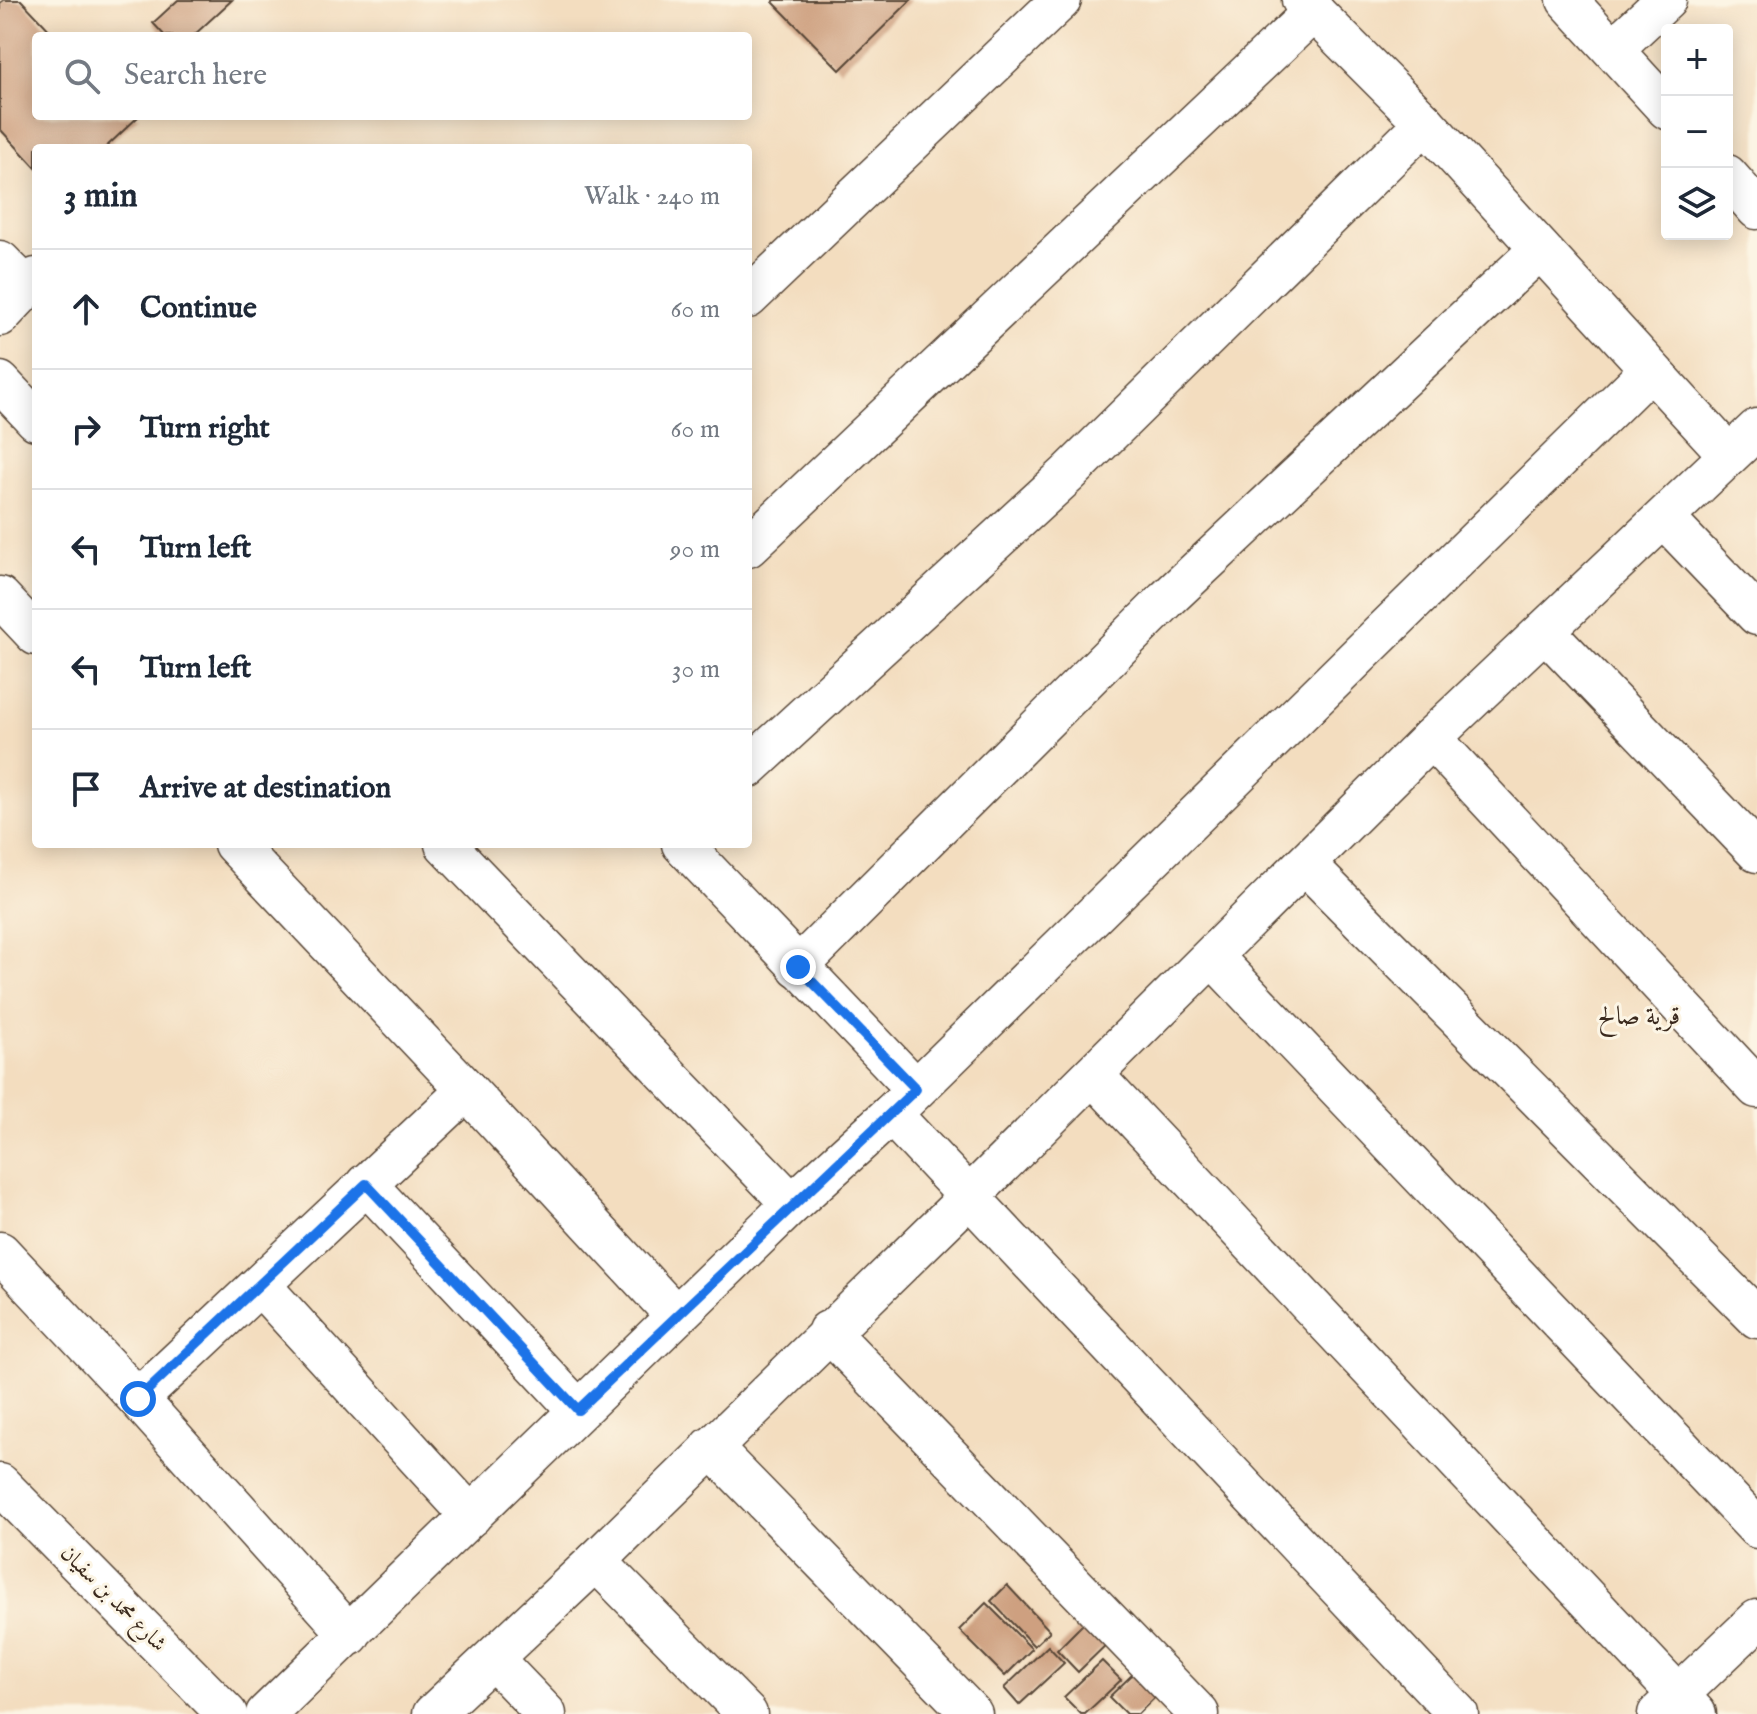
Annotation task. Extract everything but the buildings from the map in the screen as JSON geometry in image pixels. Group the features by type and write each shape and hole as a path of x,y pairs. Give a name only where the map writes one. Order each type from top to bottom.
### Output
{"street":[{"path":"752,294 1061,0"},
{"path":"1567,0 1661,102"},
{"path":"1613,49 1666,0"},
{"path":"433,1714 596,1561 828,1331 969,1197 1431,738 1743,442 1649,371 1425,123 1308,5 752,543"},
{"path":"752,764 1068,474 1425,123"},
{"path":"1733,182 1757,209"},
{"path":"798,967 1166,600 1540,249"},
{"path":"0,316 21,275"},
{"path":"266,1714 792,1204 903,1101 1649,371"},
{"path":"0,382 32,416"},
{"path":"1664,518 1757,615"},
{"path":"0,597 32,631"},
{"path":"1545,631 1757,852"},
{"path":"1431,738 1757,1088"},
{"path":"238,848 676,1316"},
{"path":"449,848 792,1204"},
{"path":"686,848 798,967 903,1101 969,1197 1458,1714"},
{"path":"1305,864 1757,1318"},
{"path":"1213,957 1757,1528"},
{"path":"1093,1075 1677,1708 1757,1620"},
{"path":"138,1399 467,1090"},
{"path":"366,1184 578,1410"},
{"path":"0,1252 138,1399 350,1635"},
{"path":"260,1285 471,1516"},
{"path":"828,1331 1199,1714"},
{"path":"711,1447 972,1714"},
{"name":"شارع محمد بن سفيان","path":"0,1484 227,1714"},
{"path":"596,1561 747,1714"},
{"path":"493,1659 546,1714"}],"district":[{"name":"قرية صالح","path":"1639,1016"}],"route":[{"path":"138,1399 366,1184 578,1410 916,1089 798,967"}]}
